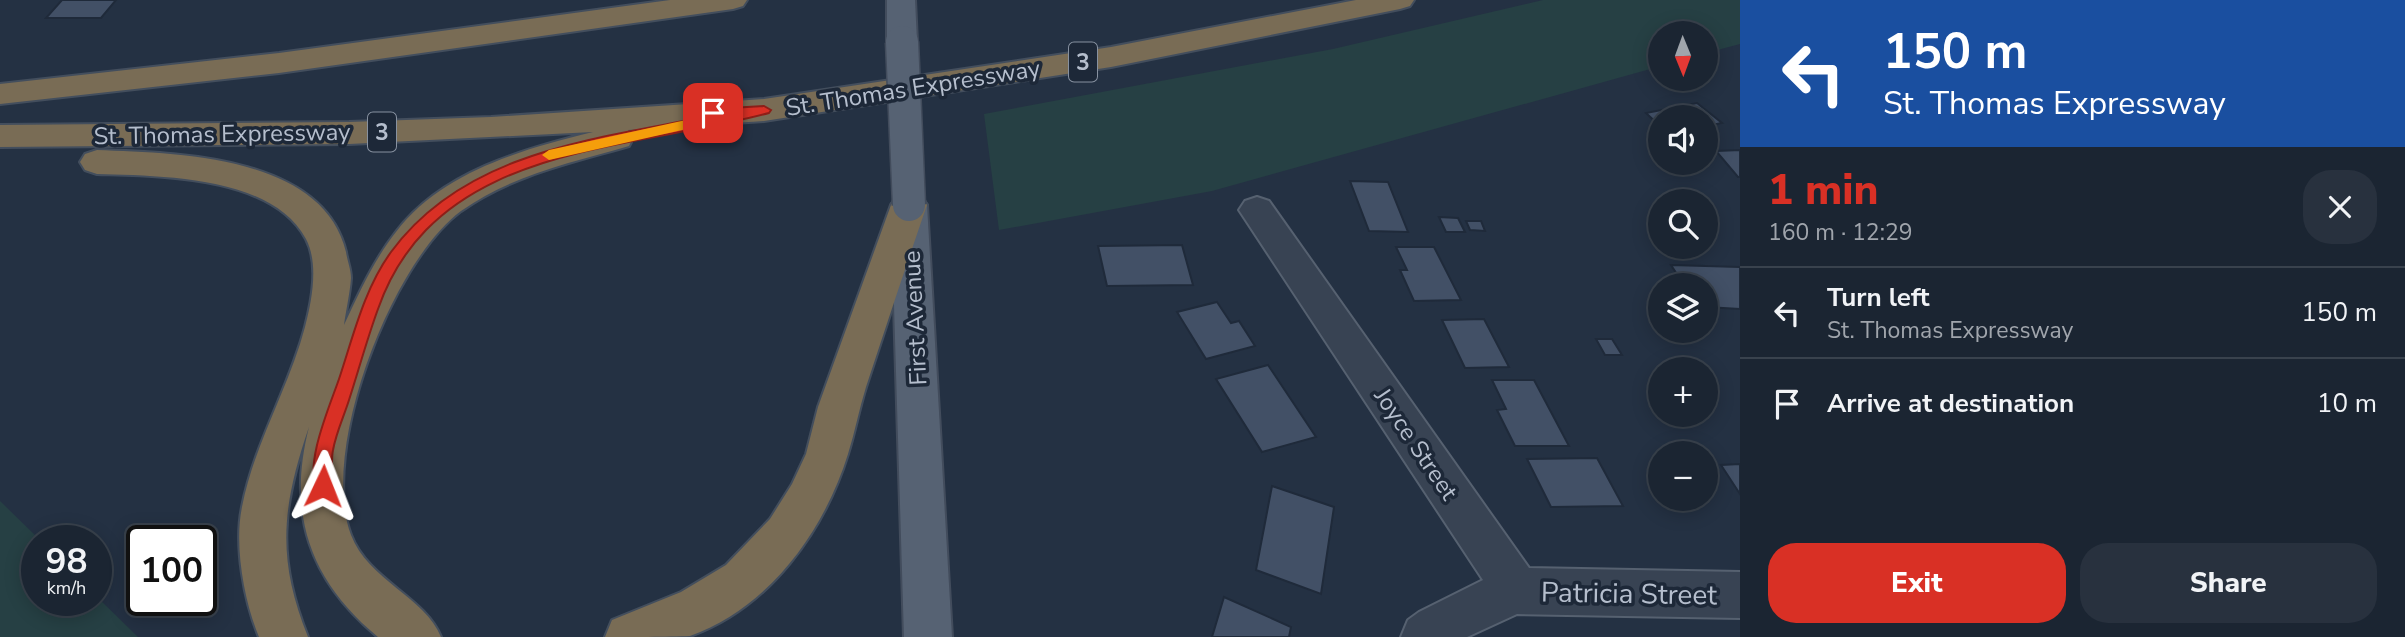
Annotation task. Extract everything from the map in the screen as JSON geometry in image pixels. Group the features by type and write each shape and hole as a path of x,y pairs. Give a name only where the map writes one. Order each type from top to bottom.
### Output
{"highway":[{"path":"0,94 293,61 733,0"},
{"name":"St. Thomas Expressway","path":"0,136 349,133 491,128 764,110 1111,57 1400,0"},
{"path":"416,637 368,600 331,547 323,506 324,451 338,402 371,306 396,257 428,220 468,189 512,167 566,149 619,137 764,110"},
{"path":"0,159 197,167 260,183 315,220 327,238 333,270 327,315 280,445 263,512 266,582 284,637"},
{"path":"629,637 697,609 742,582 786,534 808,498 827,454 839,407 909,205"}],"main road":[{"name":"First Avenue","path":"901,0 928,637"}],"street":[{"name":"Joyce Street","path":"1257,211 1517,592"},
{"name":"Patricia Street","path":"1517,592 1740,595"},
{"path":"1425,637 1445,622 1480,605 1517,592"}],"green space":[{"path":"1543,0 1740,0 1740,44 1718,50 1718,21 1648,21 1648,70 1212,191 999,230 984,114 1333,49"},
{"path":"0,501 25,525 21,525 21,616 112,616 112,612 138,637 0,637"}],"building":[{"path":"62,0 116,0 101,18 46,18"},
{"path":"1740,150 1740,177 1718,153 1718,151"},
{"path":"1350,181 1388,182 1408,232 1369,231"},
{"path":"1439,217 1458,218 1465,232 1446,232"},
{"path":"1466,221 1481,221 1485,231 1470,230"},
{"path":"1182,245 1193,285 1107,286 1098,246"},
{"path":"1396,247 1434,247 1461,300 1414,301 1400,270 1407,270"},
{"path":"1671,265 1740,267 1740,309 1718,308 1718,273 1676,273"},
{"path":"1217,302 1231,323 1239,321 1255,346 1206,359 1177,312"},
{"path":"1484,319 1509,367 1465,368 1442,320"},
{"path":"1596,339 1612,339 1622,355 1605,355"},
{"path":"1268,365 1316,437 1262,452 1216,379"},
{"path":"1492,380 1534,380 1569,446 1515,446 1497,410 1506,409"},
{"path":"1597,458 1623,506 1551,507 1527,459"},
{"path":"1740,464 1740,494 1721,465"},
{"path":"1272,486 1334,507 1321,594 1256,570"},
{"path":"1224,597 1291,627 1289,637 1212,637"}],"slow traffic":[{"path":"549,155 619,137 686,125"}],"route":[{"path":"323,486 324,451 340,393 371,306 396,257 428,220 468,189 512,167 566,149 764,110 713,113"}]}
